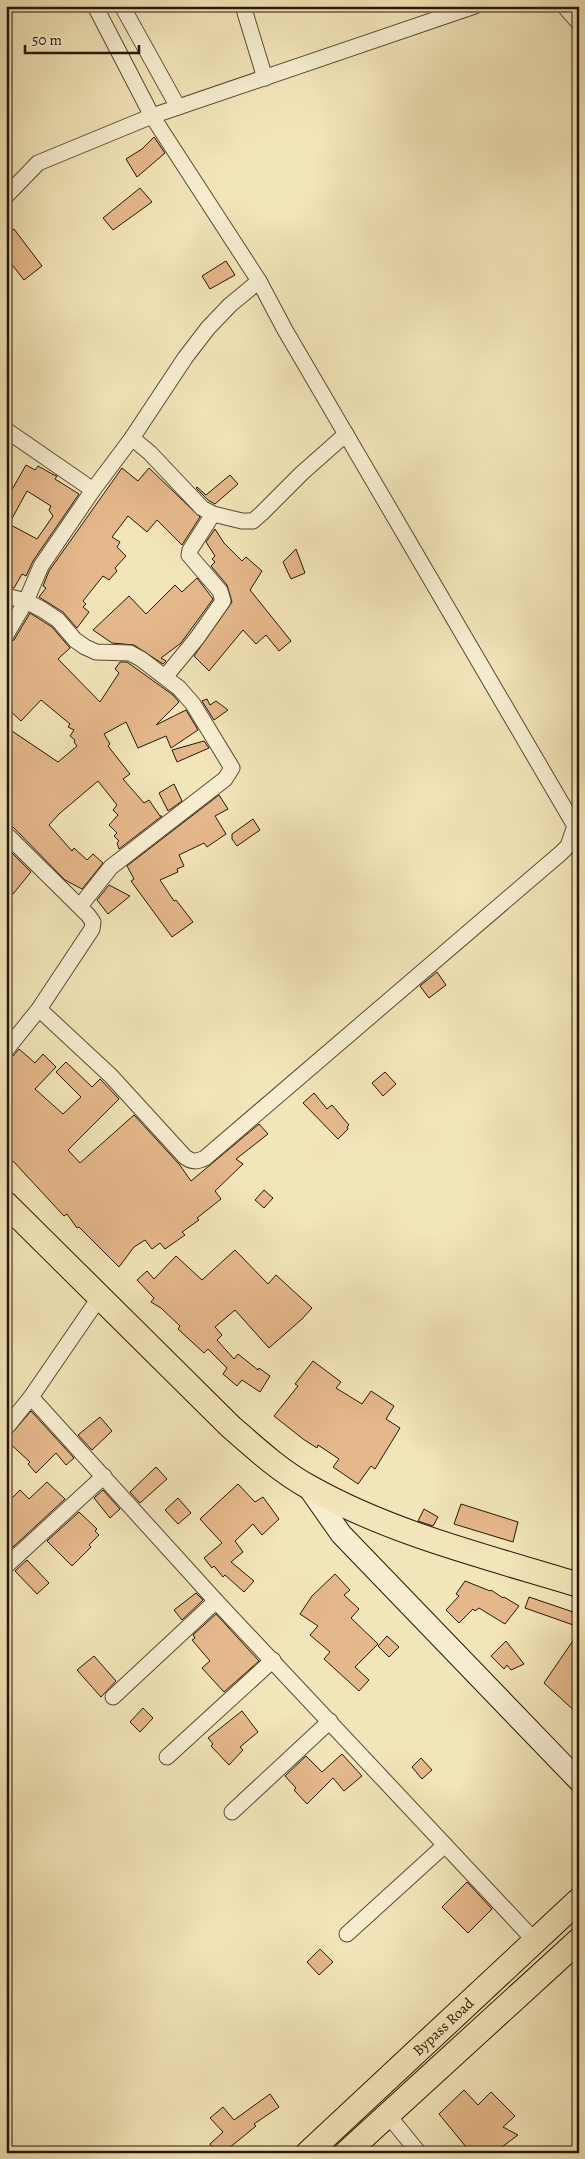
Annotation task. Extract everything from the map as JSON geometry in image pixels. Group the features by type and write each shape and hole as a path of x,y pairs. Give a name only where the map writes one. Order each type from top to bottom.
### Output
{"main road":[{"path":"6,1204 231,1427 263,1454 308,1487 381,1521 579,1586"},
{"name":"Bypass Road","path":"308,2153 579,1900"},
{"name":"Bypass Road","path":"346,2153 579,1940"}],"street":[{"path":"39,1009 111,1076 184,1157 190,1161 198,1161 205,1158 568,846 575,826 285,330 259,280 152,116 95,6"},
{"path":"122,6 178,107"},
{"path":"243,6 265,78"},
{"path":"564,6 579,23"},
{"path":"6,196 38,163 152,116 468,8"},
{"path":"6,635 26,601 41,566 93,490 132,438 180,365 208,328 230,305 259,280"},
{"path":"6,430 93,490"},
{"path":"132,438 150,453 202,508 213,514 242,521 252,520 346,434"},
{"path":"165,677 224,601 220,591 189,555 190,550 213,514"},
{"path":"6,596 26,601 58,620 75,640 85,647 96,652 130,654 141,658 179,688 193,704 232,768 230,774 111,867 80,906"},
{"path":"6,834 80,906 93,922 92,929 39,1009 6,1050"},
{"path":"6,1428 31,1397 99,1298"},
{"path":"31,1397 216,1601 535,1941"},
{"path":"6,1566 104,1476"},
{"path":"308,1487 341,1534 579,1781"},
{"path":"113,1697 216,1601"},
{"path":"167,1757 273,1660"},
{"path":"232,1812 330,1721"},
{"path":"347,1934 445,1845"},
{"path":"388,2115 419,2153"}],"building":[{"path":"154,137 165,153 137,177 126,159 142,149"},
{"path":"140,188 152,202 113,230 103,218"},
{"path":"14,229 42,266 24,280 6,257 6,235"},
{"path":"226,261 235,275 210,289 202,276"},
{"path":"26,465 35,470 38,466 57,476 55,479 79,494 33,561 26,576 22,574 14,588 6,587 6,500","holes":["27,491 51,506 49,510 53,516 37,539 9,524"]},
{"path":"122,468 138,481 149,468 200,517 182,545 157,520 147,532 128,516 112,537 120,542 117,547 126,556 115,568 117,571 109,580 103,576 83,601 86,604 83,607 89,612 77,628 63,612 39,597 46,588 43,586 49,571"},
{"path":"230,475 238,484 215,504 196,488 206,495"},
{"path":"215,529 224,543 242,561 246,557 262,571 250,590 291,641 279,651 266,635 256,644 243,630 209,671 194,656 232,602 227,585 211,566 215,562 212,559 215,556 206,542"},
{"path":"296,549 305,573 291,579 283,562"},
{"path":"197,578 213,599 181,643 161,658 166,661 163,664 134,645 112,643 93,630 129,596 146,614 175,585 182,592"},
{"path":"30,613 52,627 70,648 58,659 100,702 119,673 115,669 120,662 127,662 173,695 179,702 156,725 186,710 198,730 171,748 166,736 138,748 126,722 104,734 110,744 108,746 130,774 123,779 144,803 149,800 160,816 162,816 119,849 117,843 119,841 114,836 117,833 109,825 118,815 113,810 117,805 98,781 59,814 49,825 72,851 74,848 87,860 93,854 103,863 82,889 65,880 13,827 6,825 6,727 58,762 77,746 74,742 75,740 70,736 74,730 68,727 70,724 41,700 21,721 6,707 6,644 14,640"},
{"path":"207,699 210,705 216,701 228,710 214,720 202,701"},
{"path":"204,741 209,748 177,762 172,750"},
{"path":"174,784 182,801 168,811 159,793"},
{"path":"219,795 228,809 215,816 226,834 207,847 204,843 179,855 184,866 177,869 178,872 160,880 174,901 176,900 193,922 172,937 131,881 134,879 127,866"},
{"path":"253,819 260,830 237,846 232,839 232,834"},
{"path":"6,847 31,872 13,894 6,888"},
{"path":"109,885 130,896 108,914 97,900"},
{"path":"437,972 446,985 429,998 420,986"},
{"path":"19,1049 35,1063 43,1054 56,1067 35,1089 63,1114 81,1097 56,1072 66,1062 92,1087 100,1079 119,1099 68,1150 80,1163 134,1115 179,1164 191,1181 259,1124 268,1134 236,1159 243,1164 215,1191 221,1199 197,1218 199,1220 182,1232 185,1235 165,1249 160,1243 152,1249 145,1240 134,1247 119,1267 79,1227 77,1228 67,1214 64,1216 13,1161 6,1166 6,1059 13,1056"},
{"path":"385,1072 396,1084 383,1096 372,1083"},
{"path":"314,1093 327,1109 332,1105 349,1125 348,1129 338,1139 303,1103"},
{"path":"264,1190 273,1198 264,1208 255,1200"},
{"path":"235,1250 268,1284 276,1275 312,1308 269,1348 235,1310 215,1327 222,1335 217,1340 234,1359 238,1354 258,1370 259,1368 270,1376 260,1392 242,1380 237,1386 223,1374 227,1368 208,1349 204,1353 178,1329 180,1326 161,1308 151,1302 154,1298 137,1280 147,1271 154,1279 176,1256 202,1280"},
{"path":"313,1361 341,1382 336,1388 362,1404 371,1391 394,1406 386,1419 400,1428 375,1469 371,1466 358,1484 333,1467 339,1459 318,1445 317,1448 303,1439 274,1416 298,1386 295,1384"},
{"path":"31,1411 74,1458 66,1465 56,1453 36,1473 28,1464 30,1462 6,1440"},
{"path":"100,1417 112,1431 92,1450 78,1435"},
{"path":"156,1467 167,1479 140,1503 130,1492"},
{"path":"47,1482 65,1499 13,1547 6,1541 6,1504 20,1490 29,1499"},
{"path":"238,1484 255,1502 263,1497 279,1519 262,1535 253,1524 235,1541 243,1552 231,1562 254,1581 244,1592 225,1575 223,1577 214,1566 212,1568 204,1558 222,1543 200,1519"},
{"path":"103,1490 120,1509 110,1518 94,1498"},
{"path":"178,1498 191,1513 178,1524 165,1510"},
{"path":"461,1504 518,1522 513,1542 454,1524"},
{"path":"424,1509 438,1517 433,1526 418,1521"},
{"path":"79,1512 97,1529 95,1531 99,1535 89,1545 91,1547 72,1566 47,1541"},
{"path":"27,1560 49,1583 37,1594 15,1571"},
{"path":"335,1574 350,1590 344,1595 359,1609 351,1618 378,1644 355,1667 369,1680 359,1691 324,1659 330,1652 310,1635 318,1626 300,1614 312,1596"},
{"path":"465,1581 491,1590 519,1606 505,1624 479,1608 475,1611 473,1609 459,1623 446,1610 459,1596 456,1594"},
{"path":"196,1593 203,1600 182,1620 174,1610"},
{"path":"529,1597 579,1614 579,1627 525,1608"},
{"path":"216,1614 259,1661 224,1692 202,1668 210,1661 192,1640 195,1638 193,1635"},
{"path":"579,1632 579,1715 544,1683"},
{"path":"387,1636 399,1647 389,1657 378,1646"},
{"path":"506,1641 524,1664 511,1670 507,1665 504,1669 491,1656"},
{"path":"94,1656 116,1681 101,1697 77,1670"},
{"path":"143,1708 153,1718 140,1732 130,1722"},
{"path":"242,1711 258,1732 240,1747 243,1750 229,1765 211,1746 213,1744 208,1738"},
{"path":"342,1754 362,1776 344,1791 333,1778 307,1804 294,1790 296,1788 285,1776 306,1756 322,1772"},
{"path":"421,1758 432,1770 422,1779 412,1767"},
{"path":"467,1882 492,1909 468,1933 442,1907"},
{"path":"320,1949 333,1962 319,1975 307,1962"},
{"path":"464,2090 478,2105 491,2092 515,2116 503,2127 518,2135 494,2153 471,2153 439,2114"},
{"path":"270,2094 279,2107 254,2124 256,2126 223,2153 216,2153 210,2144 223,2132 210,2118 223,2107 234,2120"}]}
